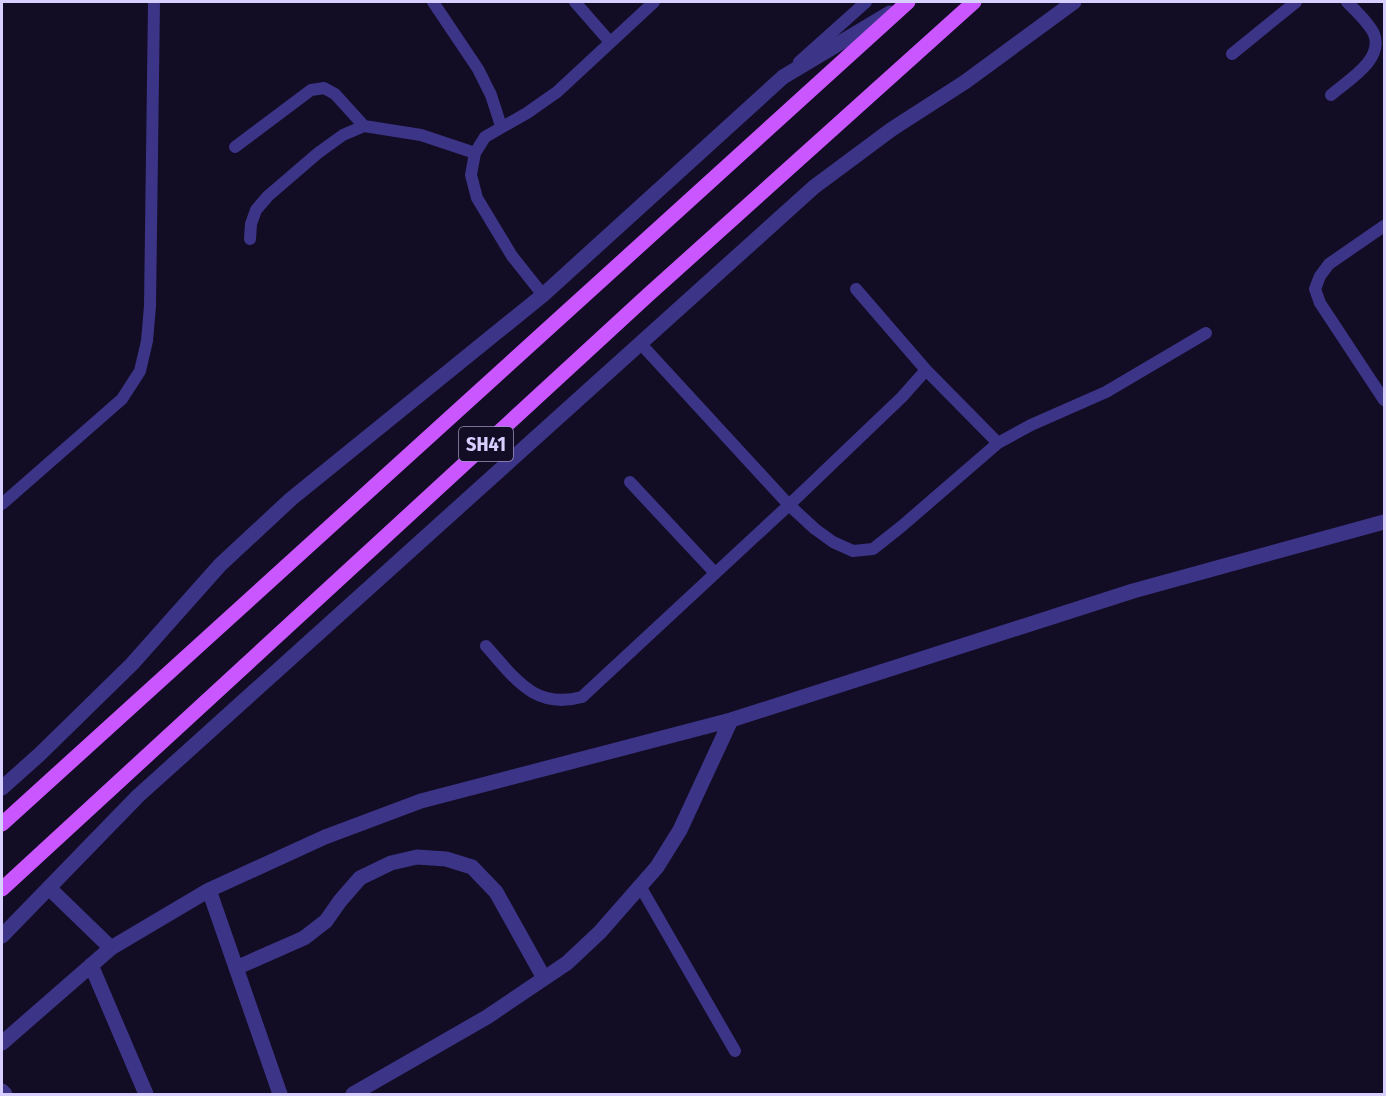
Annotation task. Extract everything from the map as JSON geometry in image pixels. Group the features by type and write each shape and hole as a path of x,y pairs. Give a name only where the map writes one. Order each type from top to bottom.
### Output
{"main road":[{"name":"SH41","path":"2,889 648,295 974,2"},
{"name":"SH41","path":"2,824 906,3"}],"street":[{"path":"2,936 138,796 814,187 892,129 965,82 1074,2"},
{"path":"2,788 132,664 220,565 291,499 543,295 783,77 906,3"},
{"path":"2,1043 111,948 209,890 325,837 421,801 731,720 1133,591 1384,522"},
{"path":"353,1095 487,1017 567,963 600,932 657,867 680,830 731,720"},
{"path":"236,968 304,938 326,921 360,878 391,863 417,857 446,859 472,867 496,892 544,978"},
{"path":"49,888 111,948"},
{"path":"209,890 280,1095"},
{"path":"91,965 146,1095"},
{"path":"2,1091 4,1095"}],"lane":[{"path":"2,504 122,399 140,371 147,341 150,306 154,2"},
{"path":"433,2 478,69 491,95 501,126"},
{"path":"575,2 610,42"},
{"path":"543,295 512,256 477,198 471,174 474,153 485,137 527,113 557,92 654,2"},
{"path":"783,77 866,2"},
{"path":"1232,54 1296,2"},
{"path":"1331,95 1364,66 1374,55 1377,46 1373,32 1347,2"},
{"path":"235,147 311,90 324,88 335,94 364,126"},
{"path":"250,239 251,224 256,210 268,196 343,135 364,126 421,135 474,153"},
{"path":"1384,225 1329,264 1320,276 1315,289 1320,303 1384,400"},
{"path":"856,289 926,370 998,442"},
{"path":"640,343 789,505 832,542 853,551 873,549 998,442 1106,392 1206,333"},
{"path":"486,646 525,688 533,693 555,700 582,697 789,505 902,397 926,370"},
{"path":"630,482 716,573"},
{"path":"640,886 735,1051"}]}
